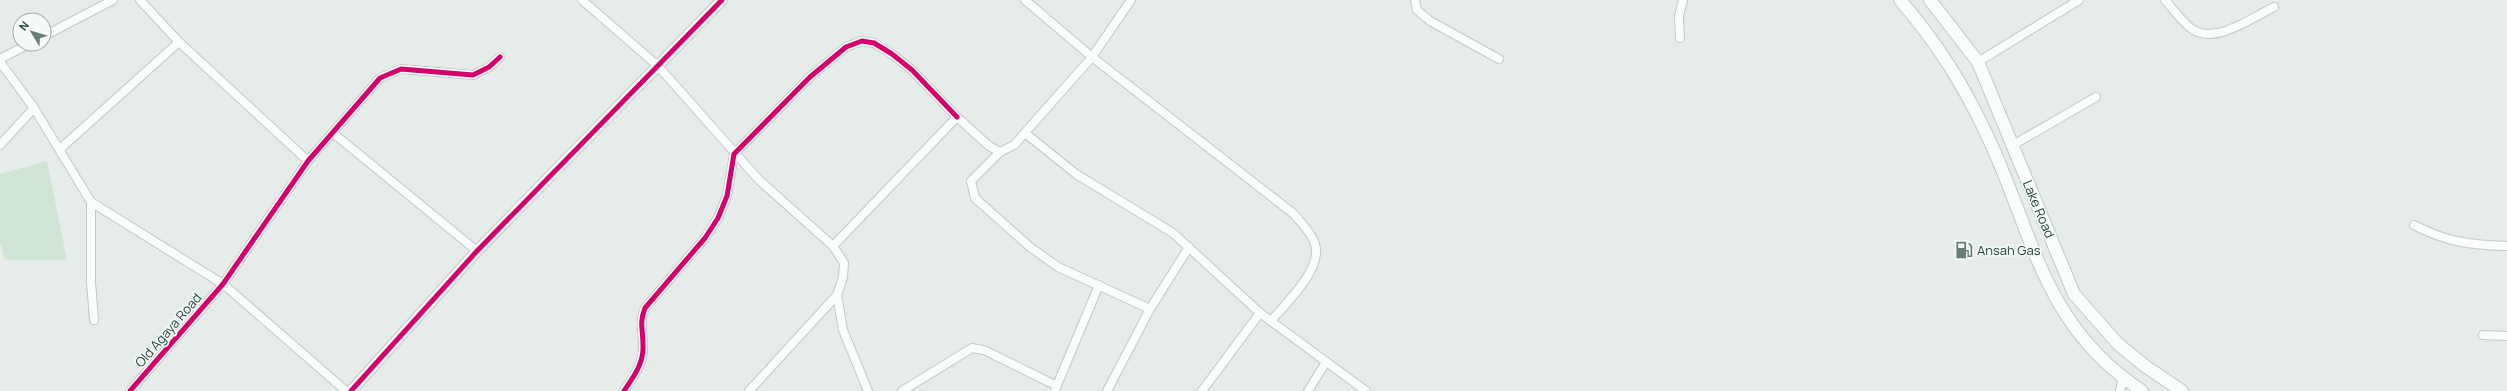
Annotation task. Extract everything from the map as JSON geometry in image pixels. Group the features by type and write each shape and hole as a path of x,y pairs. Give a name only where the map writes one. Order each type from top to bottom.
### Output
{"main road":[{"name":"Lake Road","path":"1900,0 1930,35 1962,86 1988,138 2046,282 2089,347 2123,378 2142,391"},
{"name":"Lake Road","path":"1930,0 1978,62 2074,294 2118,344 2145,366 2182,391"}],"street":[{"path":"52,32 112,0"},
{"path":"140,0 179,42 308,161"},
{"path":"582,0 658,66 734,154 759,180 833,246 844,263 843,277 837,296 749,391"},
{"path":"351,391 477,251 722,0"},
{"path":"1025,0 1092,57 1294,214 1315,244 1316,261 1307,278 1271,321"},
{"path":"1131,0 1092,57 1014,145 1000,152 972,181 975,198 1008,229 1052,263 1150,309"},
{"path":"1414,0 1417,10 1430,21 1499,59"},
{"path":"1680,38 1679,16 1683,0"},
{"path":"1978,62 2079,0"},
{"path":"2165,0 2191,29 2206,36 2221,33 2274,7"},
{"path":"624,391 640,366 644,346 641,320 646,308 705,238 718,218 727,196 734,154 810,77 846,47 862,41 874,43 892,54 912,70 957,117 989,146 1000,152"},
{"path":"60,150 179,42"},
{"path":"15,52 0,61 34,108 90,202 223,284 346,391"},
{"name":"Old Agaya Road","path":"130,391 223,284 308,161 380,78 400,69 473,75 489,67 500,57"},
{"path":"2013,145 2096,97"},
{"path":"0,145 34,108"},
{"path":"833,246 957,117"},
{"path":"333,133 477,251"},
{"path":"1025,133 1076,174 1149,217 1189,247 1260,313 1366,391"},
{"path":"90,202 91,282 94,320"},
{"path":"2414,224 2431,234 2457,242 2471,245 2507,246"},
{"path":"1107,391 1150,309 1189,247"},
{"path":"902,391 972,348 984,350 1056,389 1099,284"},
{"path":"837,296 843,330 868,391"},
{"path":"1202,391 1260,313"},
{"path":"2483,335 2507,336"},
{"path":"1308,391 1326,362"},
{"path":"2120,391 2123,378"}],"green space":[{"path":"47,161 67,260 5,260 0,242 0,174"}],"cycle path":[{"path":"351,391 477,251 722,0"},
{"path":"624,391 638,369 642,358 642,322 645,308 705,238 718,218 727,196 734,154 810,77 846,47 862,41 874,43 892,54 912,70 957,117"},
{"path":"130,391 223,284 308,161 380,78 401,69 473,75 489,67 500,57"}],"place":[{"name":"Ansah Gas","path":"1964,250"}]}
